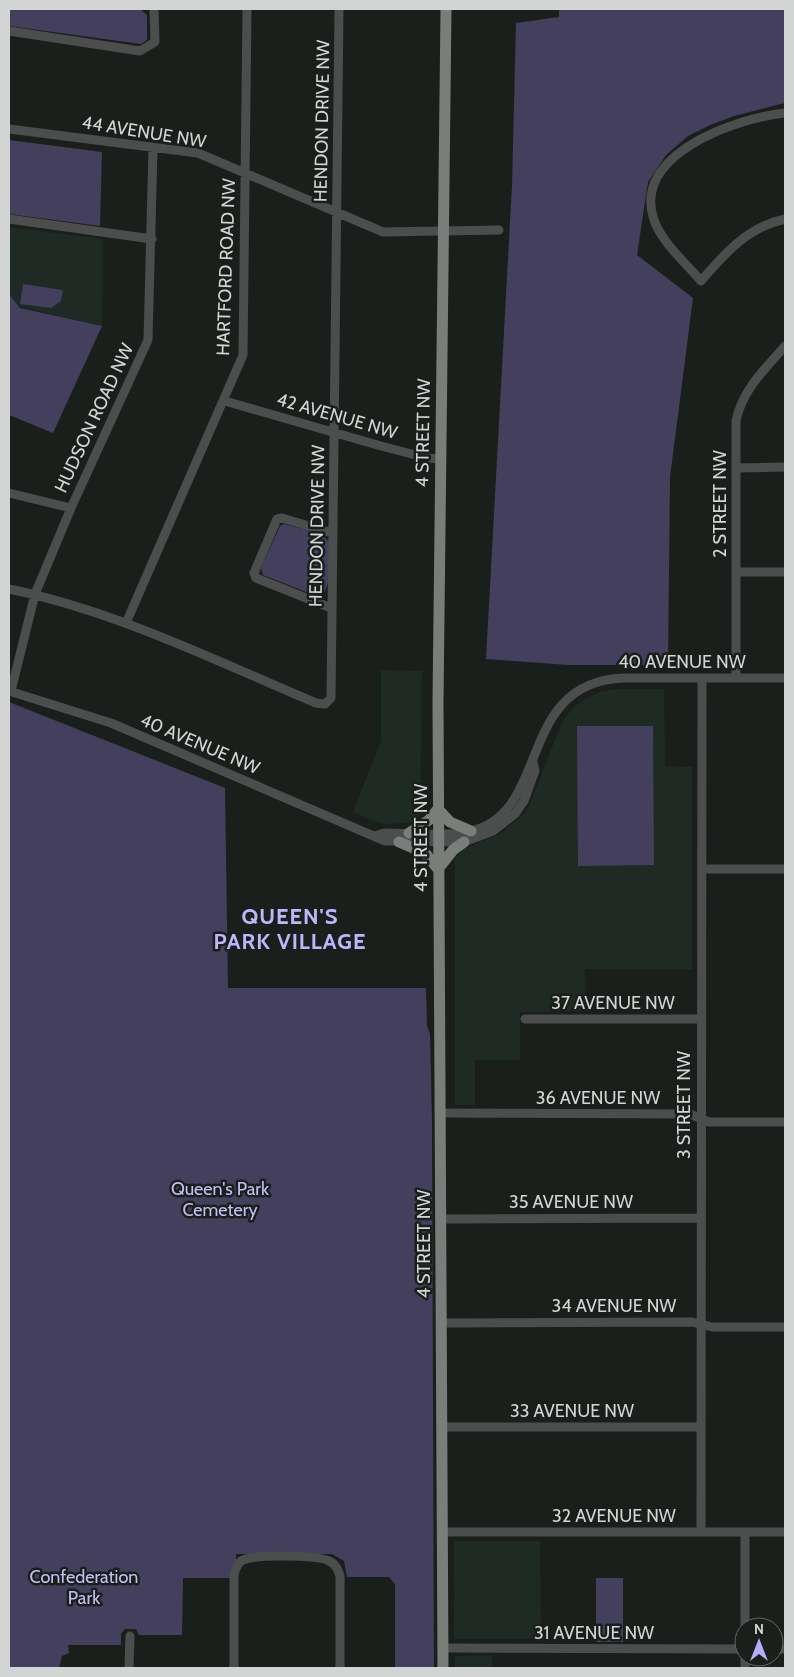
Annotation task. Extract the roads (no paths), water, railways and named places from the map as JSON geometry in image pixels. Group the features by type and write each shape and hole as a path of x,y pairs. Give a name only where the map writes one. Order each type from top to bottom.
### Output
{"main road":[{"name":"4 STREET NW","path":"443,1668 438,809 446,9"},
{"path":"409,833 429,820 438,809 450,822 472,832"},
{"path":"400,842 425,854 438,869 453,850 464,842"}],"street":[{"path":"9,31 140,51 155,42 154,9"},
{"name":"HARTFORD ROAD NW","path":"126,623 225,401 243,355 247,9"},
{"name":"HENDON DRIVE NW","path":"9,589 35,594 126,623 316,703 325,704 331,698 339,9"},
{"path":"785,113 747,120 713,132 680,153 660,175 652,202 655,222 662,234 701,281 742,237 758,227 785,219"},
{"name":"44 AVENUE NW","path":"9,129 153,149 198,153 383,232 499,230"},
{"name":"HUDSON ROAD NW","path":"10,691 35,594 71,508 148,340 153,149"},
{"path":"9,219 152,239"},
{"name":"2 STREET NW","path":"736,678 736,421 738,408 749,388 785,346"},
{"name":"42 AVENUE NW","path":"225,401 427,458 440,459"},
{"path":"736,468 785,467"},
{"path":"9,493 71,508"},
{"path":"331,608 256,578 254,573 277,519 282,518 332,533"},
{"path":"736,572 785,572"},
{"name":"40 AVENUE NW","path":"10,691 111,723 386,841 400,842 472,832 494,821 509,808 518,794 527,769 533,762 553,715 570,696 586,686 614,678 785,678"},
{"name":"3 STREET NW","path":"701,1532 702,678"},
{"name":"40 AVENUE NW","path":"375,836 384,833 409,833 464,842 493,832 515,814 524,801 535,772 533,762"},
{"path":"702,869 785,869"},
{"name":"37 AVENUE NW","path":"525,1019 701,1019"},
{"name":"36 AVENUE NW","path":"440,1113 690,1114 709,1122 785,1122"},
{"name":"35 AVENUE NW","path":"441,1219 700,1218"},
{"name":"34 AVENUE NW","path":"442,1323 692,1322 712,1327 785,1327"},
{"name":"33 AVENUE NW","path":"443,1427 700,1427"},
{"name":"32 AVENUE NW","path":"443,1532 785,1532"},
{"path":"745,1532 745,1617"},
{"path":"234,1668 234,1575 236,1568 242,1561 257,1557 318,1558 329,1561 337,1567 340,1576 340,1668"},
{"path":"130,1636 130,1668"},
{"name":"31 AVENUE NW","path":"443,1648 734,1649"}],"district":[{"name":"QUEEN'S PARK VILLAGE","path":"290,928"}],"park label":[{"name":"Queen's Park Cemetery","path":"220,1199"},
{"name":"Confederation Park","path":"84,1587"}]}
